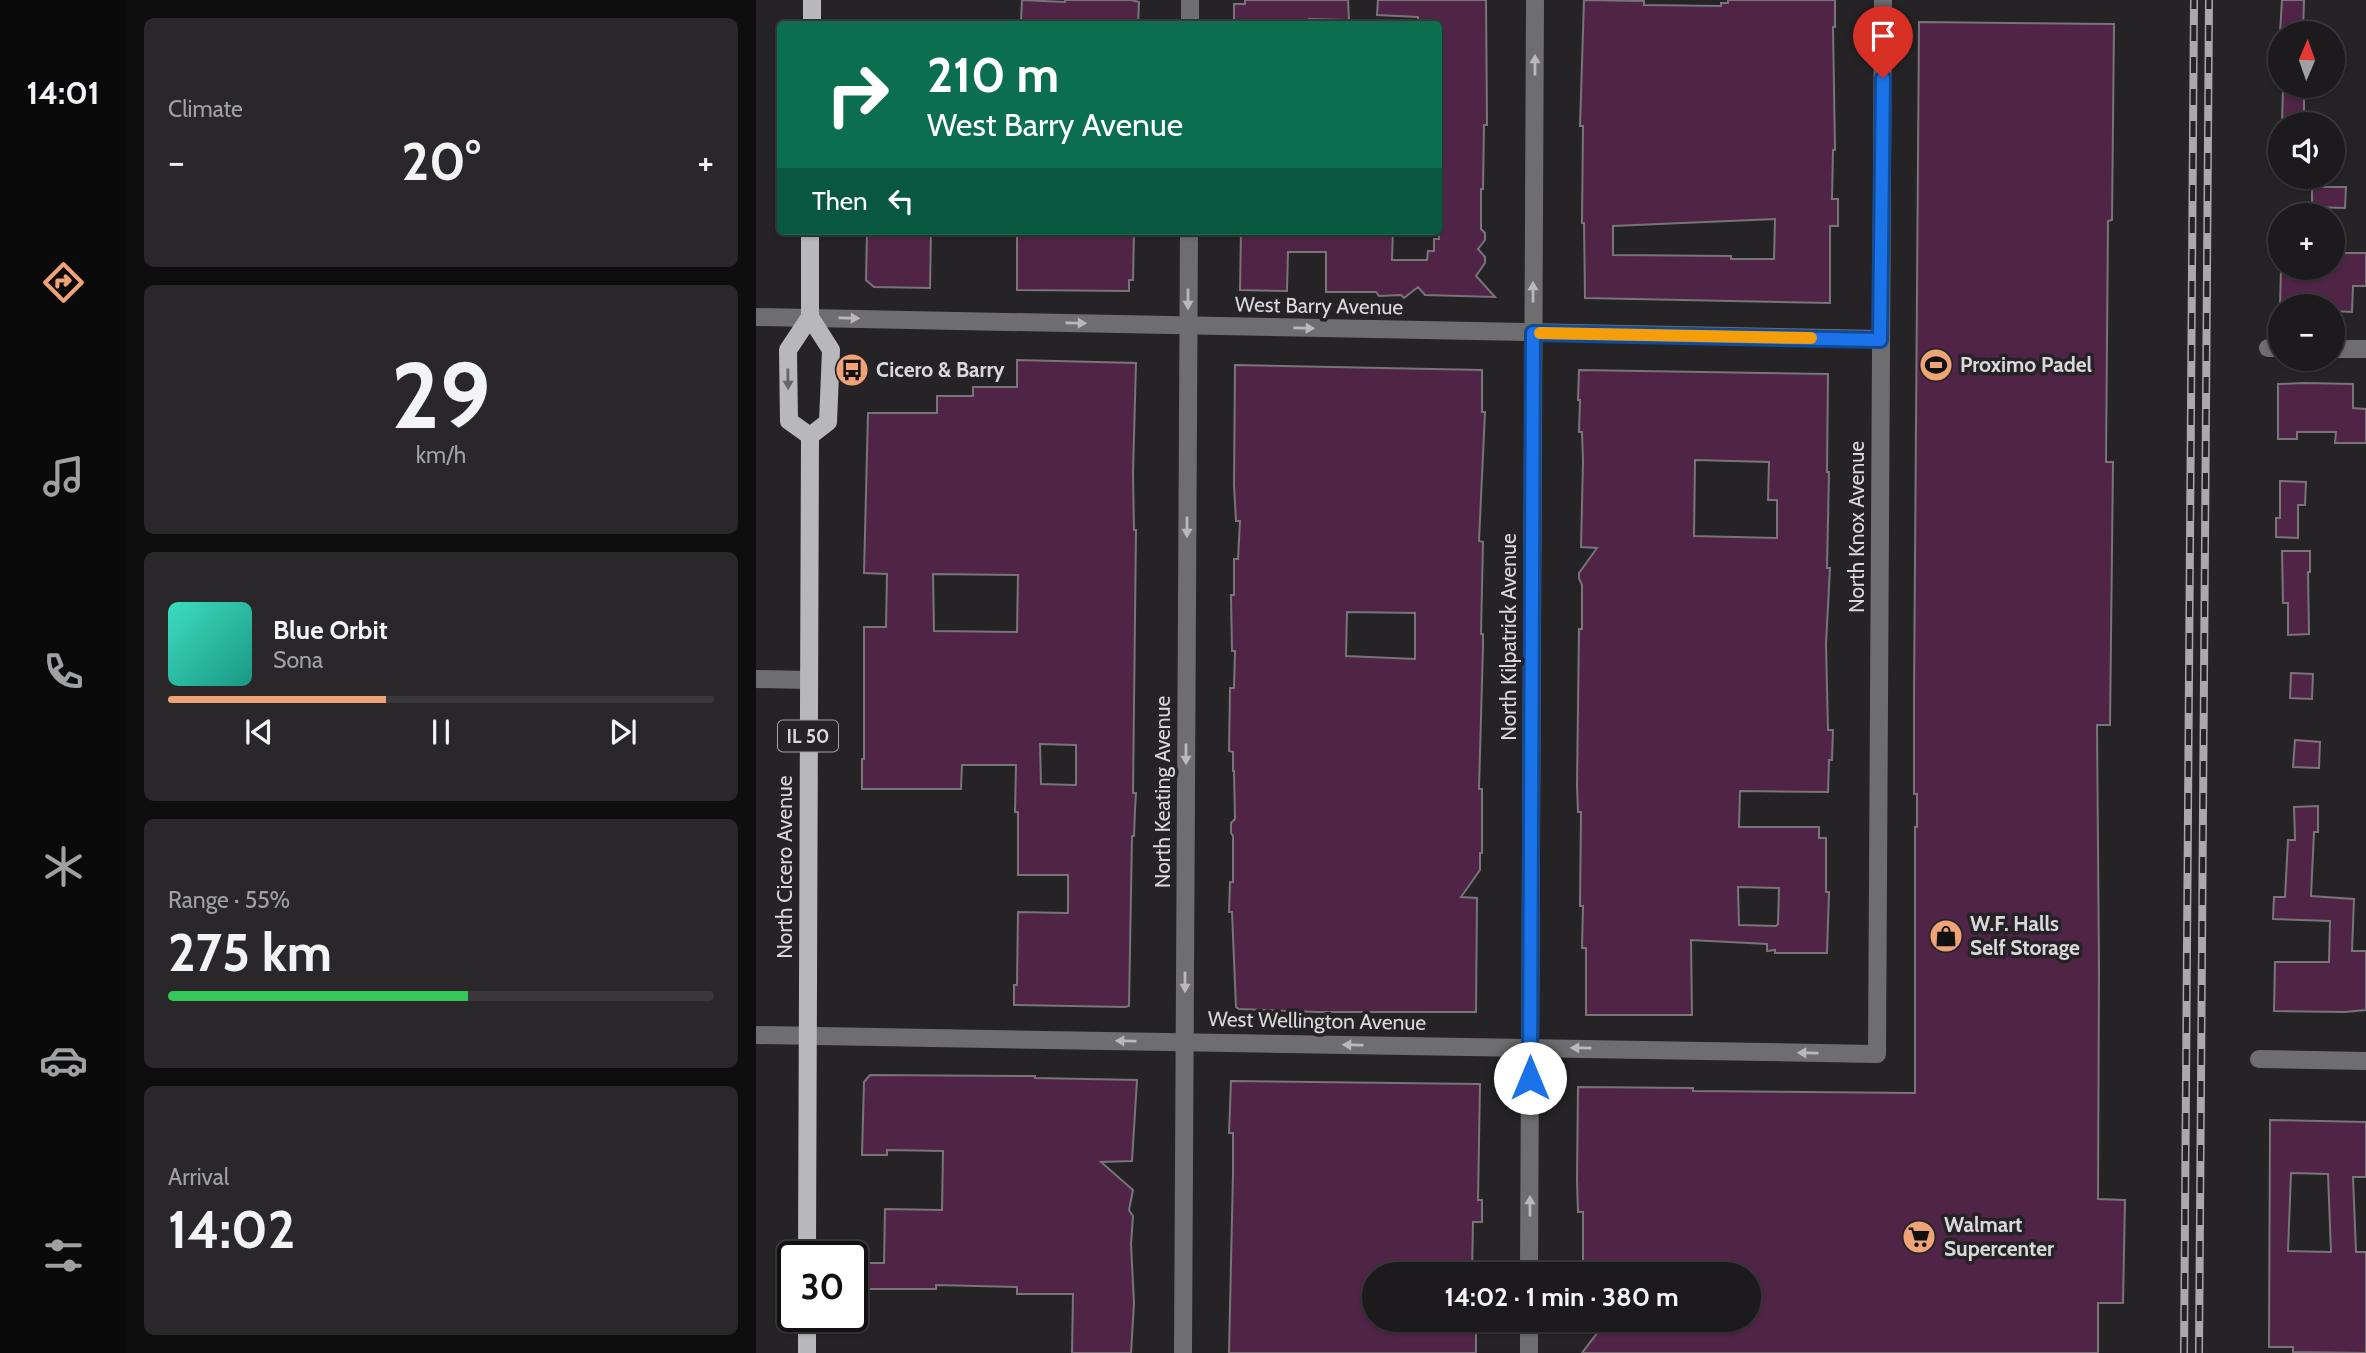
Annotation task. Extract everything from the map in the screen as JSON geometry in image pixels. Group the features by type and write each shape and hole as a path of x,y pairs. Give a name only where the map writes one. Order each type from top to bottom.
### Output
{"main road":[{"path":"812,0 812,21"},
{"path":"810,235 810,317 831,350 828,422 810,436 789,421 788,350 810,317"},
{"name":"North Cicero Avenue","path":"807,1241 810,436"},
{"path":"807,1332 807,1353"}],"street":[{"path":"1190,0 1190,21"},
{"name":"North Kilpatrick Avenue","path":"1529,1262 1535,0"},
{"name":"North Knox Avenue","path":"1877,1054 1884,0"},
{"name":"North Keating Avenue","path":"1183,1353 1189,235"},
{"name":"West Barry Avenue","path":"756,317 1880,340"},
{"path":"2345,349 2366,349"},
{"path":"756,679 808,680"},
{"name":"West Wellington Avenue","path":"756,1035 1877,1054"},
{"path":"2259,1059 2366,1061"},
{"path":"1529,1332 1529,1353"}],"building":[{"path":"1022,0 1139,2 1138,21 1021,21"},
{"path":"1245,0 1348,0 1349,20 1234,21 1234,4 1245,4"},
{"path":"1378,0 1486,0 1487,125 1484,125 1481,189 1481,229 1485,233 1485,240 1478,249 1485,257 1485,263 1476,276 1495,297 1425,295 1418,287 1404,298 1401,295 1379,296 1376,292 1326,292 1326,252 1288,252 1287,291 1240,290 1241,235 1393,235 1392,260 1427,260 1428,251 1434,251 1434,239 1439,239 1439,235 1442,235 1442,21 1418,21 1418,17 1377,15"},
{"path":"1584,0 1644,1 1644,5 1721,6 1721,3 1728,3 1728,0 1835,0 1835,150 1832,199 1838,199 1838,226 1830,226 1830,303 1585,298 1582,223 1583,126 1580,126","holes":["1775,219 1774,259 1613,255 1613,226"]},
{"path":"2282,0 2304,0 2303,21 2281,21"},
{"path":"1919,22 2114,24 2112,220 2108,221 2106,462 2113,462 2110,725 2097,725 2098,1199 2125,1200 2123,1303 2098,1303 2098,1353 1582,1353 1598,1332 1761,1332 1761,1262 1583,1262 1583,1212 1578,1212 1577,1180 1578,1087 1915,1093 1917,794 1914,794"},
{"path":"2283,98 2304,98 2304,112 2282,112"},
{"path":"2346,187 2345,208 2345,203 2312,203 2312,189"},
{"path":"867,235 931,235 930,288 874,287 866,280"},
{"path":"1017,235 1134,235 1133,280 1129,280 1129,291 1017,290"},
{"path":"2345,253 2366,253 2366,286 2353,286 2352,312 2345,312 2345,294 2280,294 2281,280 2345,280"},
{"path":"1017,360 1136,363 1133,473 1136,530 1133,793 1136,793 1132,836 1129,1006 1125,1007 1014,1005 1014,985 1017,985 1018,912 1068,913 1068,875 1018,875 1016,765 962,765 961,789 862,789 864,627 886,627 887,574 864,573 868,413 937,413 937,396 973,396 973,387 1017,387","holes":["933,574 1018,575 1017,632 934,631","1040,744 1076,745 1076,785 1041,784"]},
{"path":"1235,365 1482,370 1482,412 1485,412 1479,541 1483,542 1483,646 1479,789 1482,789 1482,853 1480,870 1461,897 1477,898 1476,1012 1317,1012 1236,1007 1232,912 1229,912 1230,882 1233,882 1231,823 1235,819 1233,752 1229,751 1230,688 1234,688 1235,651 1232,651 1231,595 1234,595 1234,559 1238,559 1240,521 1236,521","holes":["1347,612 1415,613 1415,659 1346,656"]},
{"path":"1579,370 1828,374 1827,568 1830,568 1826,644 1828,730 1833,730 1828,792 1740,791 1739,827 1819,827 1819,838 1826,838 1826,892 1829,892 1827,953 1775,953 1775,950 1767,951 1767,944 1691,940 1692,1015 1586,1015 1586,948 1582,948 1583,906 1580,906 1581,812 1578,812 1577,786 1579,629 1582,629 1582,585 1579,573 1597,548 1581,547 1583,461 1578,400","holes":["1695,460 1769,462 1768,500 1777,500 1777,538 1694,536","1738,887 1779,888 1778,924 1739,925"]},
{"path":"2278,384 2353,384 2353,408 2366,409 2366,443 2335,443 2336,432 2297,432 2297,439 2278,439"},
{"path":"2280,481 2306,482 2305,505 2298,505 2298,538 2276,537 2276,518 2280,518"},
{"path":"2282,551 2310,551 2309,634 2288,635 2288,603 2283,603"},
{"path":"2291,673 2313,674 2312,699 2290,698"},
{"path":"2295,740 2320,742 2319,768 2293,767"},
{"path":"2318,806 2311,896 2354,899 2352,951 2366,951 2366,1010 2274,1011 2275,962 2329,962 2330,921 2273,919 2274,897 2285,897 2288,840 2295,840 2294,807"},
{"path":"870,1075 1137,1080 1132,1161 1101,1162 1133,1190 1129,1210 1133,1216 1131,1244 1134,1303 1131,1353 1072,1353 1073,1294 1017,1294 1017,1287 936,1285 936,1289 868,1289 868,1263 884,1263 885,1209 942,1210 943,1151 887,1150 887,1155 862,1155 864,1082"},
{"path":"1231,1081 1480,1084 1478,1200 1482,1200 1482,1222 1473,1222 1472,1262 1362,1262 1362,1332 1476,1332 1476,1353 1229,1353 1233,1133 1229,1133"},
{"path":"2270,1120 2366,1122 2366,1177 2353,1177 2356,1252 2366,1252 2366,1353 2293,1352 2293,1347 2269,1347","holes":["2291,1173 2328,1174 2331,1252 2288,1251"]}],"railway":[{"path":"2184,1353 2194,0"},
{"path":"2199,1353 2209,0"}],"slow traffic":[{"path":"1540,333 1811,338"}],"place":[{"name":"Proximo Padel","path":"1936,365"},
{"name":"Cicero & Barry","path":"852,370"},
{"name":"W.F. Halls Self Storage","path":"1946,936"},
{"name":"Walmart Supercenter","path":"1919,1237"}],"route":[{"path":"1530,1078 1533,333 1880,340 1883,78"}]}
